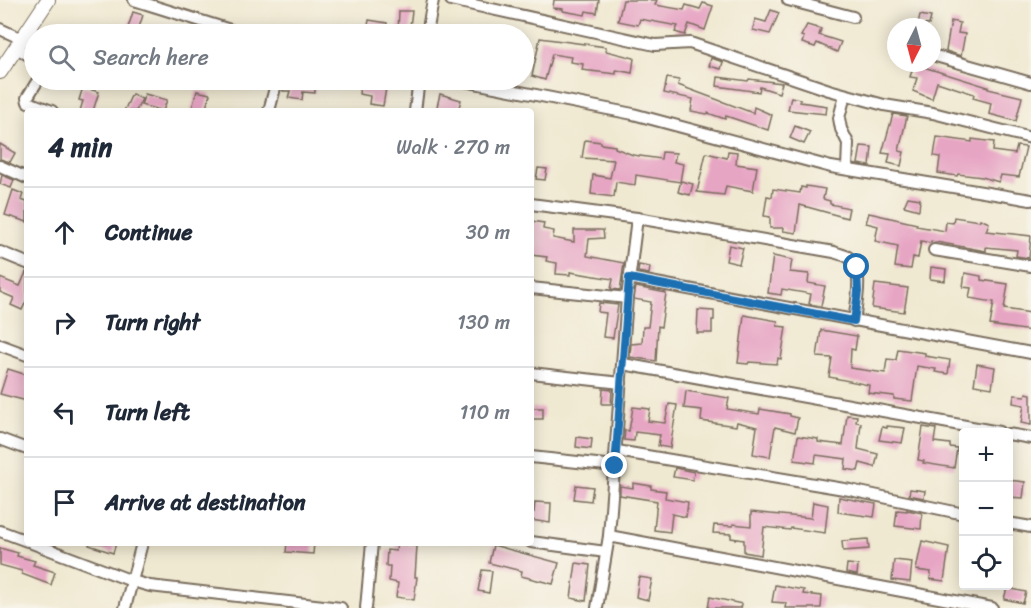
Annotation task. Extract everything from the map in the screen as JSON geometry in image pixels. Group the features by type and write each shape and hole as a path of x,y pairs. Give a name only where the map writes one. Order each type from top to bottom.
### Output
{"main road":[{"path":"32,24 48,0"},
{"path":"2,65 24,36"}],"street":[{"path":"134,0 211,24"},
{"path":"429,24 433,0"},
{"path":"451,0 655,45 690,43 801,82 884,105 933,113 1031,138"},
{"path":"788,0 853,17"},
{"path":"0,29 24,48"},
{"path":"941,58 1031,83"},
{"path":"32,90 27,98 28,102 44,108"},
{"path":"270,108 274,90"},
{"path":"415,108 418,90"},
{"path":"510,90 633,114 847,169 1031,200"},
{"path":"845,94 839,118 841,129 848,143 847,169"},
{"path":"0,166 24,177"},
{"path":"534,204 637,218 834,252 849,257 857,267 858,292 854,321"},
{"path":"597,608 609,536 627,298 637,218"},
{"path":"934,250 1031,266"},
{"path":"0,252 24,262"},
{"path":"629,278 1031,353"},
{"path":"534,288 627,298"},
{"path":"0,345 24,354"},
{"path":"623,364 977,428"},
{"path":"534,373 621,383"},
{"path":"1013,435 1031,438"},
{"path":"0,439 24,448"},
{"path":"617,451 850,490 959,513"},
{"path":"534,457 615,466"},
{"path":"1013,524 1031,527"},
{"path":"0,531 24,540"},
{"path":"609,536 959,605 992,608"},
{"path":"534,542 606,552"},
{"path":"40,546 150,586 341,608"},
{"path":"125,608 141,546"},
{"path":"366,608 372,546"}],"building":[{"path":"554,0 599,0 597,13 586,11 585,15 553,8"},
{"path":"623,0 657,0 655,5 684,10 686,5 700,9 703,3 713,6 705,30 689,24 685,35 675,32 678,26 640,19 638,25 618,21"},
{"path":"771,10 779,13 770,34 753,30 755,19 766,22"},
{"path":"399,11 412,11 410,24 398,24"},
{"path":"133,12 143,15 140,24 129,24"},
{"path":"920,15 931,17 931,18 919,18"},
{"path":"369,20 387,23 387,24 368,24"},
{"path":"951,21 960,23 958,33 965,34 961,56 946,51"},
{"path":"807,25 821,29 819,35 841,42 837,52 817,43 815,47 802,43 804,37 801,36"},
{"path":"540,38 606,47 606,51 634,58 632,73 616,70 616,74 582,70 583,64 570,62 571,57 552,54 545,80 534,77"},
{"path":"711,58 723,62 721,69 709,66"},
{"path":"912,72 940,72 988,87 988,89 1022,97 1016,121 989,114 991,103 973,98 974,94 937,82 932,99 913,91 917,78 910,77"},
{"path":"718,77 782,83 779,93 760,87 759,92 717,86"},
{"path":"667,78 679,80 678,85 753,113 754,107 772,115 768,130 726,116 725,119 708,113 691,111 693,99 664,93"},
{"path":"82,90 99,92 94,108 81,108 83,101 79,100"},
{"path":"315,90 315,93 303,92 302,100 288,98 290,91 283,91"},
{"path":"359,90 386,90 383,106 369,104 370,96 359,94"},
{"path":"197,91 210,94 206,108 192,108"},
{"path":"132,94 142,99 138,108 125,108"},
{"path":"145,94 167,100 164,108 141,105"},
{"path":"440,94 461,100 459,108 437,108"},
{"path":"791,97 800,99 800,102 827,106 826,114 788,110"},
{"path":"893,114 907,116 899,151 904,152 901,166 888,163 890,154 882,153"},
{"path":"795,126 810,132 804,144 790,138"},
{"path":"937,137 972,142 972,139 994,142 993,151 1015,154 1017,146 1026,147 1019,177 1001,175 999,182 982,177 938,173 940,157 934,156"},
{"path":"585,140 615,146 633,155 661,159 662,152 676,153 674,162 683,164 680,182 636,175 635,185 616,182 614,197 591,194 593,175 610,178 614,160 582,158"},
{"path":"0,144 15,153 10,162 0,159"},
{"path":"861,146 872,147 870,166 858,164"},
{"path":"728,151 737,152 736,164 757,167 753,191 726,186 724,195 697,192 706,153 727,158"},
{"path":"538,168 547,169 545,180 536,179"},
{"path":"2,175 14,180 11,188 0,184"},
{"path":"681,181 693,184 690,195 678,192"},
{"path":"806,186 825,189 823,199 830,201 830,204 849,208 847,218 800,205 796,233 783,231 784,228 770,228 770,217 764,216 767,196 772,197 773,189 800,193 801,187 806,188"},
{"path":"13,190 23,194 21,200 24,201 24,221 5,215"},
{"path":"908,197 920,199 919,210 904,206"},
{"path":"869,213 917,224 916,226 945,231 946,222 953,223 954,217 979,221 980,219 989,223 986,231 1031,236 1029,258 1016,256 1017,250 986,247 986,251 921,241 918,258 913,257 911,269 895,267 898,246 875,241 878,226 866,223"},
{"path":"534,221 544,223 543,229 554,231 553,238 574,242 574,230 603,230 604,238 589,239 587,256 624,263 620,290 611,289 613,279 570,272 570,275 556,274 557,263 546,261 547,257 534,255"},
{"path":"729,245 743,248 739,264 726,261"},
{"path":"773,256 792,260 790,272 809,274 808,283 825,286 821,306 809,304 811,294 782,289 781,295 768,293"},
{"path":"639,265 650,267 649,274 638,272"},
{"path":"931,267 946,269 945,281 930,279"},
{"path":"965,273 981,276 981,280 1008,284 1004,309 1031,313 1031,331 990,325 994,302 969,298 971,288 963,287"},
{"path":"24,277 22,310 11,305 14,298 0,292 0,278 20,286"},
{"path":"875,284 908,288 904,312 872,308"},
{"path":"636,287 666,293 661,327 658,326 656,361 630,357 631,344 642,343 643,327 648,327 651,302 634,299"},
{"path":"599,303 618,305 613,338 603,337 606,313 598,312"},
{"path":"698,310 714,311 712,333 697,333"},
{"path":"744,315 778,321 777,326 786,327 781,359 778,358 777,364 738,363"},
{"path":"821,330 857,336 855,350 851,349 850,368 885,373 887,359 896,360 898,349 950,360 948,374 935,372 936,369 917,366 912,401 868,393 869,385 829,377 832,358 817,357"},
{"path":"977,364 995,367 992,388 974,385"},
{"path":"8,369 24,374 24,400 0,394"},
{"path":"603,389 612,390 611,404 602,404"},
{"path":"686,391 729,398 727,409 759,414 760,409 790,414 798,418 795,432 775,427 770,457 753,454 757,427 737,422 736,426 701,421 702,410 684,408"},
{"path":"1026,393 1031,394 1031,425 1021,423 1024,405 1013,403 1014,395 1025,396"},
{"path":"669,404 677,405 670,448 658,446 660,435 635,432 634,441 624,440 625,430 629,431 633,407 650,409 648,421 665,423"},
{"path":"534,408 543,408 543,419 534,419"},
{"path":"847,415 857,416 856,422 861,423 858,449 878,454 875,467 860,463 858,471 845,469 846,459 816,455 815,463 794,460 798,436 818,439 818,442 843,445"},
{"path":"887,426 905,428 902,443 879,440 882,427 887,428"},
{"path":"923,427 936,429 934,442 950,444 950,447 957,448 954,468 923,463 924,461 918,460"},
{"path":"577,437 592,439 591,449 576,447"},
{"path":"675,468 694,472 693,480 673,477"},
{"path":"1013,481 1025,482 1023,498 1013,497"},
{"path":"633,483 666,491 665,498 688,502 686,517 672,514 670,532 654,530 657,501 620,495 620,486 633,488"},
{"path":"576,485 593,487 591,501 574,499"},
{"path":"910,489 925,491 924,498 909,495"},
{"path":"839,497 876,504 874,517 838,512"},
{"path":"535,502 551,503 550,523 534,520"},
{"path":"813,502 828,505 825,533 764,527 761,555 744,552 744,540 731,538 731,534 713,533 714,525 751,526 751,512 811,518"},
{"path":"897,510 922,513 921,529 895,526"},
{"path":"868,539 869,549 843,551 842,541"},
{"path":"922,541 949,547 944,581 930,579 931,572 916,570"},
{"path":"92,546 115,546 113,553"},
{"path":"287,546 314,546 313,554 286,552"},
{"path":"397,546 417,546 414,600 396,597 398,583 389,581 390,566 386,566 387,550 396,551"},
{"path":"493,546 497,546 559,563 553,584 521,576 522,571 489,563"},
{"path":"0,548 18,553 17,556 35,561 33,565 55,572 51,585 22,574 22,571 0,565"},
{"path":"894,560 912,562 910,582 892,580"},
{"path":"576,563 590,565 586,601 571,598"},
{"path":"847,564 858,565 857,575 846,573"},
{"path":"482,570 492,571 489,593 478,591"},
{"path":"639,577 652,579 648,600 636,597"},
{"path":"775,585 804,590 803,594 822,596 821,608 785,608 786,603 772,602"},
{"path":"1006,590 1026,592 1023,603 1004,599"},
{"path":"710,597 742,604 741,608 708,608"}],"route":[{"path":"615,466 629,278 854,321 858,292 857,267"}]}
